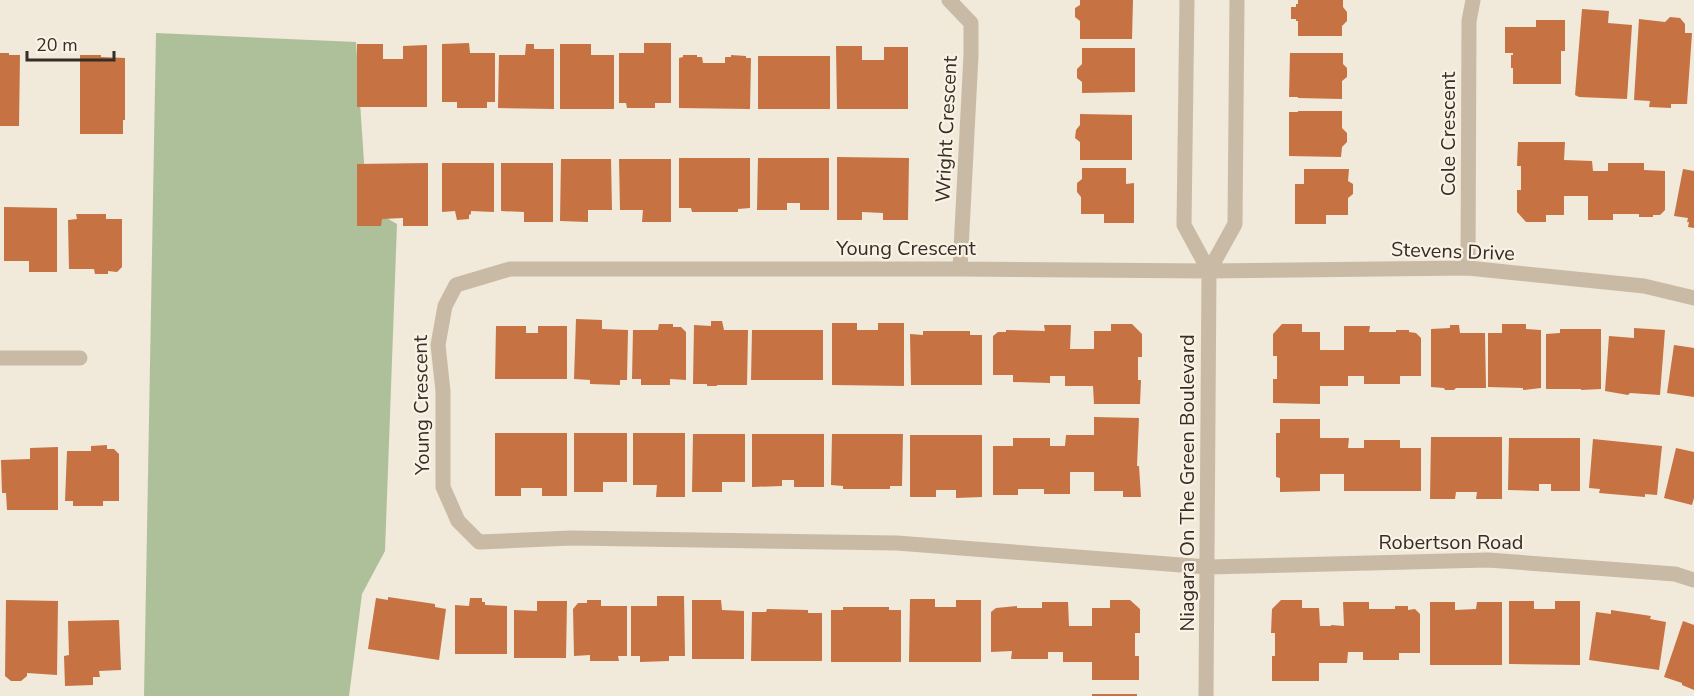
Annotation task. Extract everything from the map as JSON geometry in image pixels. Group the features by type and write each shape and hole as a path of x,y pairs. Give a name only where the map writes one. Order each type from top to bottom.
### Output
{"street":[{"name":"Wright Crescent","path":"949,0 970,23 960,269"},
{"name":"Niagara On The Green Boulevard","path":"1187,0 1184,225 1209,271 1206,696"},
{"name":"Niagara On The Green Boulevard","path":"1209,271 1236,224 1237,0"},
{"name":"Cole Crescent","path":"1468,268 1469,21 1473,0"},
{"name":"Young Crescent","path":"1207,567 897,543 571,538 479,542 458,521 443,487 443,391 438,345 445,306 456,285 510,268 1209,271"},
{"name":"Stevens Drive","path":"1209,271 1468,268 1644,286 1694,298"},
{"path":"0,358 80,358"},
{"name":"Robertson Road","path":"1207,567 1488,560 1675,574 1694,580"}],"green space":[{"path":"156,33 356,42 367,207 397,224 385,551 362,594 349,696 144,696"}],"building":[{"path":"1080,0 1133,0 1132,39 1080,39 1080,21 1075,17 1075,8 1080,5"},
{"path":"1298,0 1343,0 1347,21 1342,26 1342,36 1298,36 1298,21 1291,19 1291,7 1296,7"},
{"path":"1582,9 1609,11 1608,23 1632,25 1627,99 1575,95"},
{"path":"1670,17 1680,18 1685,24 1685,33 1692,33 1687,104 1671,104 1671,108 1649,107 1650,101 1634,100 1639,19 1665,22"},
{"path":"1536,20 1565,20 1565,51 1561,51 1561,84 1513,84 1511,55 1513,53 1505,53 1505,27 1536,27"},
{"path":"469,43 470,53 495,53 495,102 487,102 487,108 457,108 457,102 442,102 442,44"},
{"path":"644,43 671,43 671,103 655,103 655,108 627,108 626,103 619,103 619,53 644,53"},
{"path":"357,44 383,44 383,59 403,59 403,46 427,45 427,107 357,107"},
{"path":"526,44 534,44 534,49 554,49 554,109 498,108 499,55 525,55"},
{"path":"560,44 591,44 591,55 614,55 614,109 560,109"},
{"path":"836,46 862,46 862,60 884,60 884,47 908,47 908,109 837,109"},
{"path":"1082,48 1135,48 1135,92 1082,93 1082,82 1077,78 1077,69 1082,64"},
{"path":"0,53 20,55 19,126 0,126"},
{"path":"1290,53 1343,53 1343,64 1347,68 1347,77 1342,81 1342,99 1289,97"},
{"path":"80,55 125,58 123,134 80,134"},
{"path":"683,55 702,57 703,63 725,63 725,57 731,57 731,55 751,58 750,109 679,108 679,58"},
{"path":"758,56 830,56 830,109 758,109"},
{"path":"1342,111 1342,128 1347,133 1347,142 1342,147 1341,157 1289,156 1289,112"},
{"path":"1080,114 1132,115 1132,160 1080,160 1080,142 1075,138 1076,130 1080,125"},
{"path":"1518,142 1565,142 1564,160 1592,161 1593,171 1608,171 1608,163 1644,163 1644,170 1665,171 1665,210 1653,217 1639,217 1639,214 1613,214 1613,220 1588,220 1588,196 1564,196 1564,215 1546,215 1546,222 1526,222 1517,212 1517,190 1521,190 1521,166 1517,166"},
{"path":"837,157 909,158 908,220 883,220 883,213 862,212 862,220 837,220"},
{"path":"679,158 750,158 750,208 738,209 738,212 692,212 691,208 679,208"},
{"path":"758,158 829,158 829,210 800,210 800,203 787,203 787,210 757,210"},
{"path":"561,159 611,159 612,210 588,210 588,222 560,221"},
{"path":"619,159 671,159 671,222 642,222 643,210 620,210"},
{"path":"428,163 428,226 403,226 403,218 382,219 381,226 357,226 357,164"},
{"path":"442,163 494,163 494,212 471,211 469,219 457,220 455,211 442,212"},
{"path":"501,163 553,163 553,222 524,222 524,212 501,211"},
{"path":"1082,168 1126,168 1126,184 1134,183 1134,223 1104,223 1104,214 1081,214 1081,197 1077,192 1077,183 1082,179"},
{"path":"1304,169 1349,169 1348,181 1353,184 1353,194 1348,198 1348,215 1326,215 1326,224 1295,224 1295,184 1304,184"},
{"path":"1683,169 1694,171 1694,228 1688,227 1688,218 1674,216"},
{"path":"4,207 57,208 57,272 29,272 29,261 4,261"},
{"path":"76,214 106,214 106,219 122,219 122,267 117,272 108,271 108,274 95,274 94,269 69,269 68,220 77,219"},
{"path":"576,319 602,320 602,329 628,330 627,380 620,380 620,385 590,384 590,380 574,379"},
{"path":"711,321 722,321 724,330 748,330 747,385 693,384 694,325 711,326"},
{"path":"832,323 857,323 857,330 878,330 878,323 904,323 904,386 832,385"},
{"path":"659,324 673,324 673,327 681,327 686,332 686,380 670,379 670,385 641,385 641,379 632,379 633,330 658,330"},
{"path":"1111,324 1132,324 1142,334 1142,357 1138,357 1138,380 1141,380 1140,404 1094,404 1093,386 1065,386 1065,376 1050,376 1050,383 1013,382 1013,375 993,375 993,336 998,332 1006,332 1006,330 1045,331 1044,325 1071,325 1070,349 1094,349 1094,331 1111,331"},
{"path":"1282,324 1302,324 1302,332 1320,332 1320,350 1344,350 1344,326 1370,326 1369,332 1409,330 1421,338 1421,376 1400,376 1400,384 1364,384 1364,376 1348,376 1348,386 1320,386 1320,404 1273,403 1273,379 1277,379 1277,356 1273,356 1273,334"},
{"path":"1502,324 1526,324 1526,329 1541,330 1541,388 1523,390 1523,388 1488,387 1488,333 1502,333"},
{"path":"1450,325 1459,325 1460,333 1485,333 1486,388 1445,390 1431,387 1431,329 1450,328"},
{"path":"496,326 526,326 526,333 538,333 538,326 567,326 567,379 495,379"},
{"path":"1634,328 1665,330 1660,395 1630,393 1628,395 1605,391 1609,336 1634,338"},
{"path":"1560,329 1601,329 1601,389 1546,389 1546,334 1560,333"},
{"path":"752,330 823,330 823,380 751,380"},
{"path":"923,331 970,331 970,335 982,335 982,385 911,385 910,334 923,335"},
{"path":"1674,345 1694,348 1694,397 1667,393"},
{"path":"1094,417 1139,418 1137,466 1139,466 1141,497 1123,497 1123,491 1094,491 1094,472 1070,472 1070,494 1044,494 1044,489 1018,489 1018,495 993,495 993,446 1013,446 1013,438 1050,438 1050,446 1065,446 1066,435 1094,435"},
{"path":"1280,419 1320,419 1320,438 1349,438 1348,448 1364,448 1364,440 1400,440 1400,448 1421,448 1421,491 1344,491 1344,474 1320,474 1320,491 1280,492 1280,478 1276,477 1276,433 1280,433"},
{"path":"495,433 567,433 567,496 542,496 542,488 521,488 521,496 495,496"},
{"path":"574,433 627,433 627,482 603,482 603,492 574,492"},
{"path":"633,433 685,433 685,497 656,497 657,485 633,485"},
{"path":"693,434 745,434 745,482 722,482 722,492 692,492"},
{"path":"752,434 824,434 824,487 794,487 794,480 782,480 782,486 752,487"},
{"path":"832,434 903,434 902,486 890,486 890,489 843,489 843,486 831,485"},
{"path":"910,435 982,435 982,497 956,498 956,490 936,490 936,497 910,497"},
{"path":"1431,437 1502,437 1502,499 1476,499 1477,492 1456,492 1455,499 1430,499"},
{"path":"1509,438 1580,438 1580,491 1551,491 1551,484 1539,484 1539,491 1508,490"},
{"path":"1593,439 1662,446 1657,495 1645,494 1645,497 1599,493 1600,489 1589,488"},
{"path":"107,445 107,449 114,449 119,454 119,501 103,501 103,506 73,506 73,501 65,501 67,451 91,451 91,446"},
{"path":"58,447 58,510 7,510 6,493 2,493 1,460 30,459 30,448"},
{"path":"1676,448 1694,452 1692,505 1664,498"},
{"path":"657,596 684,596 685,656 669,656 669,661 640,662 640,656 631,656 631,606 657,606"},
{"path":"388,597 435,604 435,607 446,609 439,660 368,649 376,598 388,600"},
{"path":"470,598 482,598 485,605 507,606 507,654 455,654 455,605 469,606"},
{"path":"910,599 935,599 935,607 956,607 956,600 981,600 981,662 909,662"},
{"path":"6,600 58,601 57,675 27,673 21,681 11,681 5,676"},
{"path":"587,600 601,600 601,606 627,606 627,656 618,656 619,661 590,661 590,655 574,656 573,609 578,603 587,603"},
{"path":"692,600 721,600 722,610 744,611 744,659 692,659"},
{"path":"1110,600 1130,600 1140,609 1140,633 1135,633 1135,656 1139,656 1139,680 1092,680 1092,662 1063,662 1063,652 1048,652 1048,659 1011,659 1012,651 991,652 991,612 996,608 1017,606 1017,608 1042,608 1042,602 1068,602 1069,626 1092,626 1092,608 1110,608"},
{"path":"1281,600 1302,600 1302,608 1319,608 1320,626 1344,626 1343,602 1369,602 1369,609 1395,609 1395,606 1408,606 1408,610 1415,609 1420,614 1420,653 1399,653 1399,660 1363,660 1363,652 1348,652 1347,663 1319,663 1319,681 1272,681 1275,633 1271,633 1272,609"},
{"path":"537,601 567,601 566,658 514,658 514,610 537,611"},
{"path":"1509,601 1534,601 1534,609 1555,609 1555,601 1580,601 1580,665 1509,664"},
{"path":"1430,602 1455,602 1455,610 1476,609 1477,602 1502,602 1502,665 1430,665"},
{"path":"843,607 889,607 889,610 901,610 901,662 831,662 831,610 843,610"},
{"path":"767,609 808,610 808,613 822,613 822,661 751,661 752,612 766,612"},
{"path":"1611,610 1651,616 1650,619 1666,622 1659,670 1589,660 1596,612 1611,614"},
{"path":"119,620 121,670 99,671 100,677 93,677 93,685 65,686 64,656 69,655 68,621"},
{"path":"1683,621 1694,625 1694,690 1664,677"},
{"path":"1092,694 1137,694 1137,696 1092,696"}]}
